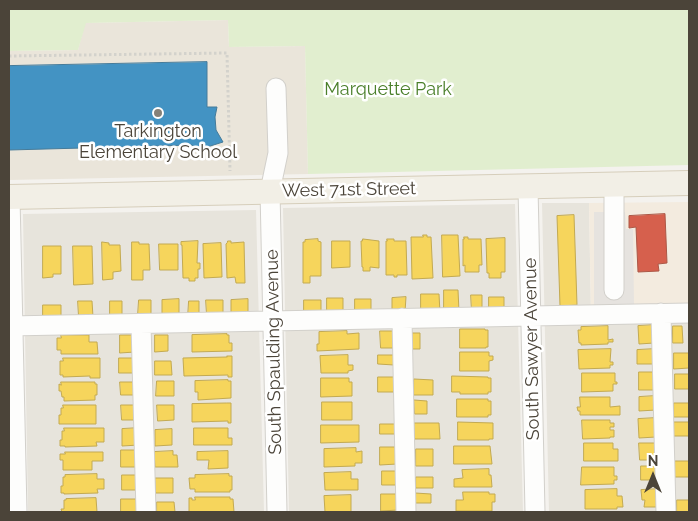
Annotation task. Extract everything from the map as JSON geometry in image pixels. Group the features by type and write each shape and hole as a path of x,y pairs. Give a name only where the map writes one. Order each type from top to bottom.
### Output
{"main road":[{"name":"West 71st Street","path":"10,197 689,184"}],"street":[{"name":"South Spaulding Avenue","path":"276,88 278,153 270,192 277,512"},
{"path":"614,185 614,290"},
{"name":"South Sawyer Avenue","path":"528,187 535,512"},
{"path":"10,197 11,326 17,512"},
{"path":"661,313 666,512"},
{"path":"11,326 689,313"},
{"path":"402,318 406,512"},
{"path":"141,324 146,512"}],"path":[{"path":"9,56 227,53 230,171"}],"shaded area":[{"name":"Tarkington Elementary School","path":"228,20 229,47 305,46 308,174 9,180 9,51 78,50 85,23"},
{"path":"689,202 689,313 591,315 589,203"},
{"path":"542,203 589,203 591,315 689,313 689,512 549,512"},
{"path":"515,204 523,512 289,512 283,208"},
{"path":"256,210 264,512 28,512 23,214"},
{"path":"594,212 625,212 626,229 633,229 634,305 594,306"}],"green space":[{"name":"Marquette Park","path":"9,9 689,9 689,165 308,174 305,46 229,47 228,20 86,23 78,50 9,51"}],"building: Homes":[{"path":"574,215 577,305 560,306 557,216"},
{"path":"423,235 431,237 433,278 412,279 411,237 423,237"},
{"path":"442,235 458,235 460,276 443,277"},
{"path":"464,237 468,237 468,239 481,239 482,265 479,265 479,272 465,272 465,265 463,266"},
{"path":"505,238 505,272 501,272 501,278 489,278 489,273 487,273 486,239"},
{"path":"318,239 321,242 321,276 310,276 310,283 303,283 303,242 305,240"},
{"path":"363,239 379,241 379,268 370,267 370,271 363,271 361,241"},
{"path":"387,239 406,241 407,275 397,275 397,277 394,277 394,275 386,275"},
{"path":"198,241 197,263 200,263 200,269 198,269 198,278 195,278 195,281 189,281 189,278 183,278 181,242"},
{"path":"228,241 231,241 231,243 244,242 245,283 236,283 235,277 227,278 226,244"},
{"path":"332,241 350,241 350,267 332,268"},
{"path":"102,242 109,243 109,245 120,245 121,271 113,272 113,279 103,280"},
{"path":"132,242 149,244 150,270 143,270 143,280 132,280"},
{"path":"221,243 222,277 204,278 203,244"},
{"path":"159,244 178,244 178,270 160,270"},
{"path":"43,246 61,246 61,274 53,274 53,277 43,278"},
{"path":"73,246 92,246 93,284 74,285"},
{"path":"444,290 458,290 459,312 444,312"},
{"path":"421,294 439,294 440,313 421,313"},
{"path":"471,295 482,295 482,312 472,312"},
{"path":"406,297 405,312 392,313 392,298"},
{"path":"489,297 504,297 504,313 489,313"},
{"path":"327,298 343,298 343,315 327,315"},
{"path":"179,299 179,316 162,316 162,300"},
{"path":"248,299 248,316 231,316 231,300"},
{"path":"355,299 371,299 371,315 355,315"},
{"path":"139,300 151,300 151,315 138,315"},
{"path":"206,300 223,300 223,315 207,315"},
{"path":"304,300 321,300 321,315 304,316"},
{"path":"78,301 92,301 93,317 79,317"},
{"path":"110,301 122,301 122,315 110,316"},
{"path":"189,301 199,301 199,317 188,317"},
{"path":"43,305 61,305 61,319 43,319"},
{"path":"653,325 654,343 639,344 638,326"},
{"path":"608,326 608,340 613,339 613,342 608,342 608,344 581,345 579,343 578,330 581,330 581,327"},
{"path":"673,326 682,326 683,343 673,343"},
{"path":"460,329 488,330 488,347 460,348"},
{"path":"347,331 347,334 359,333 359,349 317,351 319,332"},
{"path":"380,331 396,331 396,348 381,348"},
{"path":"410,333 420,333 420,349 410,349"},
{"path":"61,335 89,335 89,342 97,342 98,354 61,354 61,350 57,350 57,338 61,338"},
{"path":"120,335 135,335 135,352 120,353"},
{"path":"155,335 168,335 168,351 155,352"},
{"path":"192,335 229,335 229,343 232,343 232,351 192,352"},
{"path":"611,349 610,362 613,362 613,365 610,365 610,368 579,369 578,350"},
{"path":"655,349 655,364 637,364 637,350"},
{"path":"460,352 489,352 489,356 493,356 493,360 489,361 489,371 460,371"},
{"path":"674,353 689,353 689,368 674,369"},
{"path":"348,355 348,365 353,365 353,370 348,371 348,373 321,373 320,356"},
{"path":"378,355 394,355 394,365 378,364"},
{"path":"232,356 232,377 228,377 228,375 184,376 183,358"},
{"path":"63,358 100,358 100,378 90,378 90,376 63,377 63,375 60,375 60,361 63,361"},
{"path":"119,358 136,358 136,373 119,373"},
{"path":"155,361 171,361 172,375 155,375"},
{"path":"639,372 656,372 657,390 639,390"},
{"path":"582,373 615,373 615,382 617,384 613,384 613,391 582,392"},
{"path":"675,374 689,374 689,389 675,389"},
{"path":"452,376 491,378 491,392 488,392 488,394 460,394 460,392 452,392"},
{"path":"378,377 396,377 396,392 378,392"},
{"path":"321,378 349,378 349,382 352,382 352,396 321,397"},
{"path":"414,379 433,380 433,395 414,395"},
{"path":"157,381 174,381 174,396 156,396"},
{"path":"195,381 231,381 231,398 198,400 198,392 195,392"},
{"path":"61,382 95,382 97,384 97,395 95,395 95,400 64,401 61,391 59,391 59,384 61,385"},
{"path":"120,382 136,382 136,395 121,395"},
{"path":"655,396 656,410 639,411 639,397"},
{"path":"580,397 610,397 610,407 620,406 620,415 580,415 577,407 580,407"},
{"path":"457,399 488,399 488,401 491,401 491,415 488,415 488,417 457,417"},
{"path":"414,400 427,401 427,414 415,414"},
{"path":"322,402 352,402 352,420 322,420"},
{"path":"231,403 231,423 228,423 228,421 192,422 192,404"},
{"path":"674,403 689,403 689,417 674,417"},
{"path":"63,405 96,405 96,424 59,424 59,415 61,415"},
{"path":"121,405 137,405 137,420 122,420"},
{"path":"157,405 174,405 174,420 158,421"},
{"path":"656,418 656,437 639,438 638,419"},
{"path":"582,420 610,420 610,423 614,423 614,427 610,427 610,430 614,430 614,437 583,439"},
{"path":"458,422 493,423 493,439 458,440"},
{"path":"674,422 689,422 689,436 674,436"},
{"path":"414,423 439,423 440,439 415,439"},
{"path":"380,424 395,424 395,434 380,434"},
{"path":"321,425 359,425 359,442 321,443"},
{"path":"64,428 104,428 104,442 96,442 97,446 60,446"},
{"path":"139,428 139,445 122,446 122,429"},
{"path":"194,428 228,428 228,438 232,438 232,445 194,445"},
{"path":"172,429 172,445 155,446 155,430"},
{"path":"584,443 613,443 613,449 618,449 618,461 584,461"},
{"path":"639,443 656,443 656,460 640,460"},
{"path":"454,446 490,446 492,464 454,464"},
{"path":"380,447 397,447 397,464 380,465"},
{"path":"356,448 356,452 362,451 362,463 355,463 355,466 324,467 324,449"},
{"path":"416,449 433,449 433,466 416,466"},
{"path":"121,450 137,450 137,467 121,467"},
{"path":"173,451 173,455 177,455 178,467 155,467 154,452"},
{"path":"228,451 228,468 208,469 209,460 197,460 197,452"},
{"path":"65,452 103,452 103,461 92,461 92,470 63,470 63,460 60,460 60,454 65,454"},
{"path":"675,461 689,461 689,477 675,477"},
{"path":"641,466 658,466 659,480 641,480"},
{"path":"582,467 614,467 614,476 617,476 617,480 614,480 614,484 581,485"},
{"path":"489,469 492,487 454,487 454,479 463,478 462,470"},
{"path":"382,471 397,471 397,485 382,485"},
{"path":"351,472 351,479 358,479 358,490 325,490 324,473"},
{"path":"97,474 97,479 104,479 104,489 97,489 98,493 61,493 63,477 65,475"},
{"path":"229,474 229,476 232,476 232,490 230,492 195,492 195,489 190,489 189,478 195,478 195,475"},
{"path":"122,475 136,475 136,490 122,490"},
{"path":"416,477 433,477 433,488 416,488"},
{"path":"155,478 173,478 173,493 156,493"},
{"path":"617,489 617,496 622,496 623,507 617,507 617,509 585,509 585,490"},
{"path":"659,489 658,507 644,507 645,500 642,500 641,490"},
{"path":"463,492 489,492 489,494 495,494 495,502 492,502 492,511 456,511 456,500 463,500"},
{"path":"415,493 431,494 431,503 415,503"},
{"path":"381,494 398,494 399,510 381,511"},
{"path":"351,495 351,512 325,512 324,496"},
{"path":"195,497 230,497 230,499 233,499 234,512 189,512 189,498 195,500"},
{"path":"96,498 97,512 62,512 61,509 64,509 64,500 66,499"},
{"path":"121,499 139,499 139,512 121,512"},
{"path":"677,500 689,500 689,512 677,512"},
{"path":"157,502 174,502 175,512 157,512"}],"building: Shops":[{"path":"665,214 667,263 658,264 659,271 638,272 636,227 629,228 629,216"}],"building: Schools":[{"name":"Tarkington Elementary School","path":"207,62 207,107 217,107 215,117 216,130 223,142 196,148 192,145 9,150 9,66"}],"place":[{"name":"Tarkington Elementary School","path":"158,113"}]}
